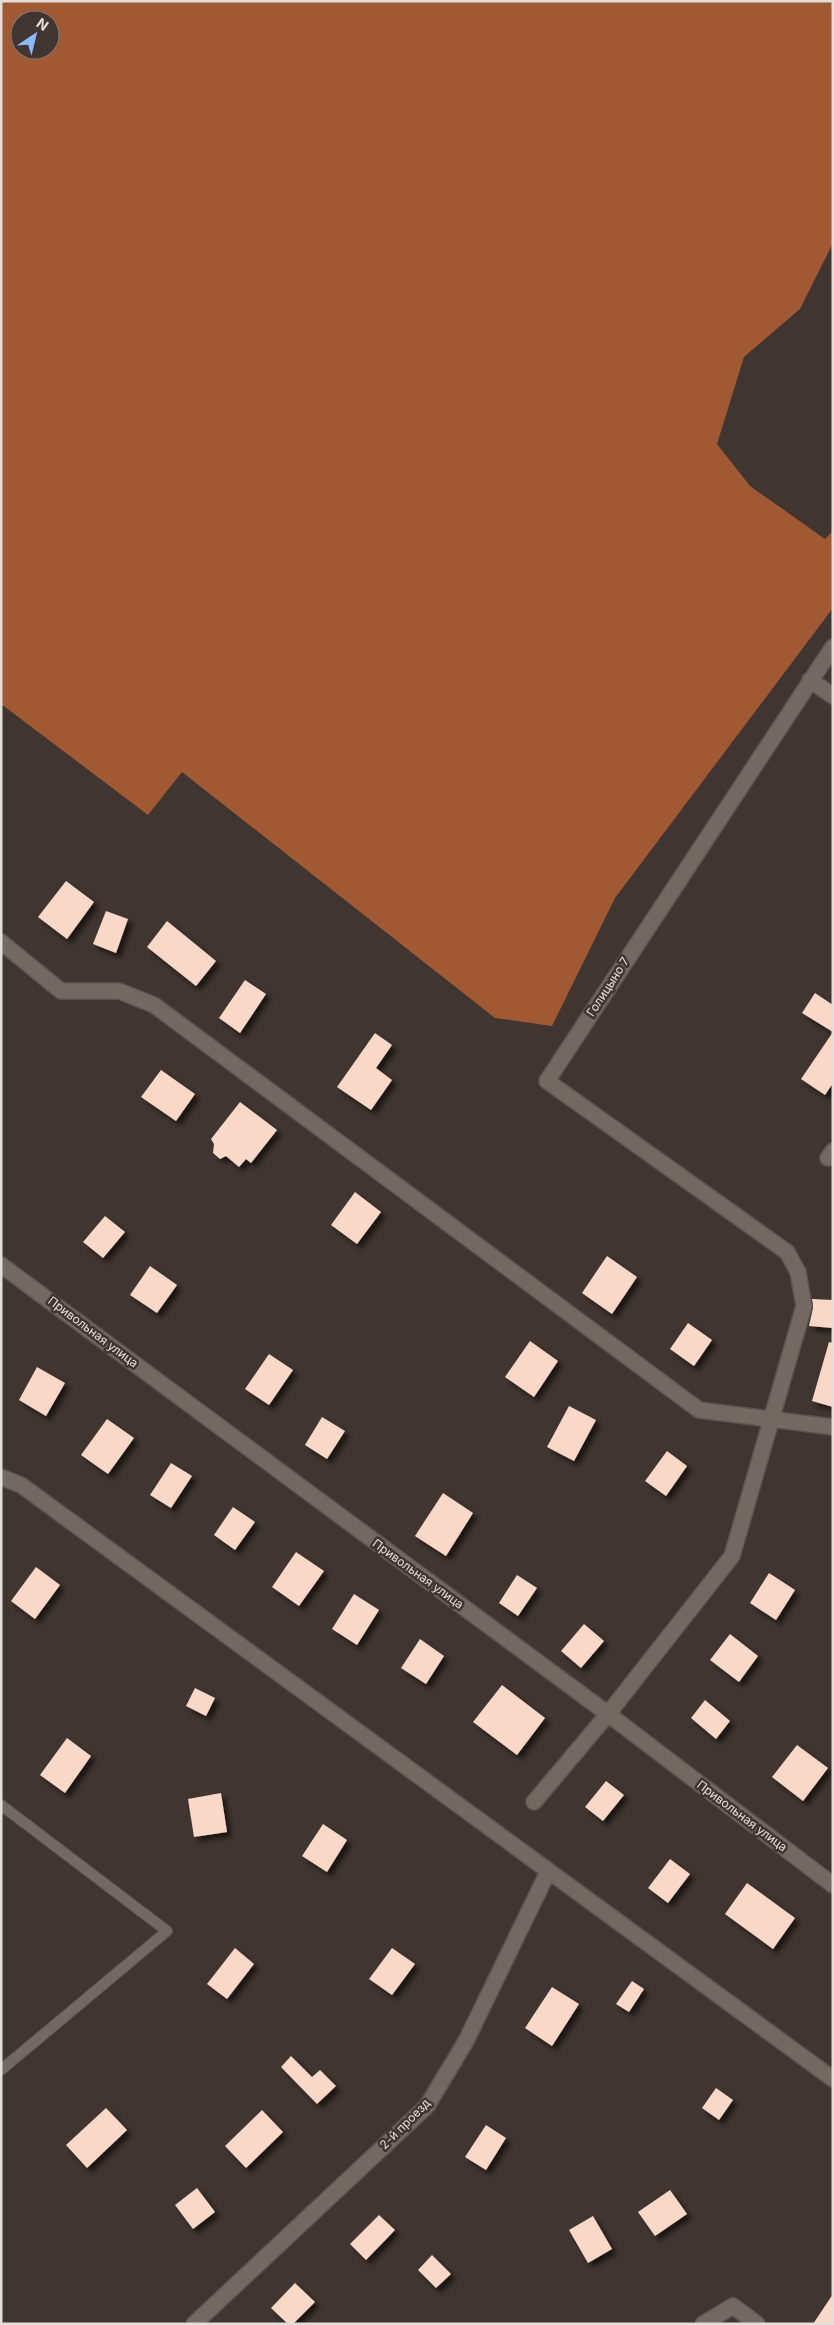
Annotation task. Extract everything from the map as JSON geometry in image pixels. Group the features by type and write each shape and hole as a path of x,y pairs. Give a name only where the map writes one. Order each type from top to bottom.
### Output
{"street":[{"name":"Голицыно 7","path":"772,1419 804,1306 798,1272 787,1252 546,1081 833,647"},
{"path":"810,680 833,696"},
{"path":"1,942 61,991 119,991 154,1006 699,1410 833,1427"},
{"name":"Привольная улица","path":"1,1265 608,1714 833,1885"},
{"path":"534,1802 608,1714 732,1556 772,1419"},
{"path":"1,1477 21,1485 833,2079"},
{"name":"2-й проезд","path":"194,2324 427,2106 466,2041 548,1872"},
{"path":"703,2324 733,2306 757,2324"}],"lane":[{"path":"1,1805 166,1931 1,2070"}],"shaded area":[{"path":"1,1 833,1 833,243 800,309 744,357 717,444 750,486 825,539 833,531 833,608 615,898 552,1026 495,1018 182,772 148,815 1,704"}],"building":[{"path":"66,881 94,902 67,939 38,917"},
{"path":"106,911 128,919 116,953 93,944"},
{"path":"167,921 216,961 196,986 147,947"},
{"path":"245,980 266,994 240,1033 219,1018"},
{"path":"815,993 833,1005 833,1032 802,1013"},
{"path":"833,1032 833,1083 825,1095 801,1079"},
{"path":"375,1033 392,1045 376,1068 392,1080 371,1110 337,1087"},
{"path":"161,1070 195,1094 176,1121 141,1097"},
{"path":"240,1102 277,1130 251,1163 246,1159 239,1167 226,1156 220,1159 213,1153 214,1144 211,1139"},
{"path":"355,1192 381,1212 357,1244 331,1225"},
{"path":"105,1216 125,1232 103,1258 83,1242"},
{"path":"607,1256 637,1277 612,1314 582,1293"},
{"path":"150,1266 177,1285 157,1313 130,1295"},
{"path":"812,1299 833,1300 833,1328 809,1326 813,1308"},
{"path":"688,1323 712,1340 694,1366 670,1349"},
{"path":"530,1341 558,1361 534,1397 505,1377"},
{"path":"829,1342 833,1343 833,1407 812,1401"},
{"path":"269,1354 293,1370 269,1405 245,1389"},
{"path":"37,1367 65,1383 46,1416 19,1400"},
{"path":"569,1406 596,1420 574,1461 547,1447"},
{"path":"322,1417 345,1431 327,1459 305,1445"},
{"path":"107,1419 134,1438 108,1474 81,1455"},
{"path":"667,1451 687,1466 666,1496 645,1481"},
{"path":"171,1463 192,1476 171,1508 150,1495"},
{"path":"443,1493 473,1513 446,1556 415,1536"},
{"path":"233,1507 255,1522 235,1550 214,1535"},
{"path":"296,1552 324,1571 299,1606 272,1587"},
{"path":"36,1567 60,1585 35,1619 11,1601"},
{"path":"769,1573 795,1590 776,1620 750,1603"},
{"path":"517,1575 537,1588 518,1616 499,1603"},
{"path":"354,1594 379,1610 357,1645 332,1629"},
{"path":"584,1624 604,1641 581,1668 561,1651"},
{"path":"730,1634 758,1656 739,1682 710,1660"},
{"path":"420,1639 444,1656 426,1684 401,1668"},
{"path":"502,1685 545,1718 517,1755 473,1722"},
{"path":"195,1688 215,1698 206,1716 186,1706"},
{"path":"705,1700 730,1721 716,1739 691,1718"},
{"path":"67,1738 91,1756 65,1793 40,1775"},
{"path":"797,1745 828,1768 803,1801 772,1777"},
{"path":"606,1781 624,1795 603,1821 585,1807"},
{"path":"221,1793 227,1832 194,1837 188,1799"},
{"path":"323,1824 347,1840 327,1872 302,1856"},
{"path":"670,1859 690,1874 668,1903 648,1888"},
{"path":"747,1883 795,1918 773,1949 725,1914"},
{"path":"235,1948 254,1964 227,1999 207,1984"},
{"path":"392,1948 415,1964 392,1995 369,1979"},
{"path":"632,1981 644,1989 629,2012 616,2004"},
{"path":"552,1987 579,2004 552,2046 525,2028"},
{"path":"291,2056 312,2077 320,2070 336,2086 317,2104 281,2067"},
{"path":"716,2088 733,2100 719,2120 702,2108"},
{"path":"106,2108 127,2130 87,2168 66,2145"},
{"path":"262,2110 283,2132 246,2168 225,2146"},
{"path":"486,2125 506,2138 486,2170 465,2157"},
{"path":"197,2188 215,2212 193,2229 175,2205"},
{"path":"670,2190 687,2214 655,2236 638,2212"},
{"path":"379,2215 395,2230 366,2260 350,2244"},
{"path":"593,2216 612,2249 588,2263 569,2230"},
{"path":"432,2255 451,2274 436,2288 418,2270"},
{"path":"295,2283 315,2302 293,2324 288,2324 271,2308"},
{"path":"833,2294 833,2324 813,2324"}]}
